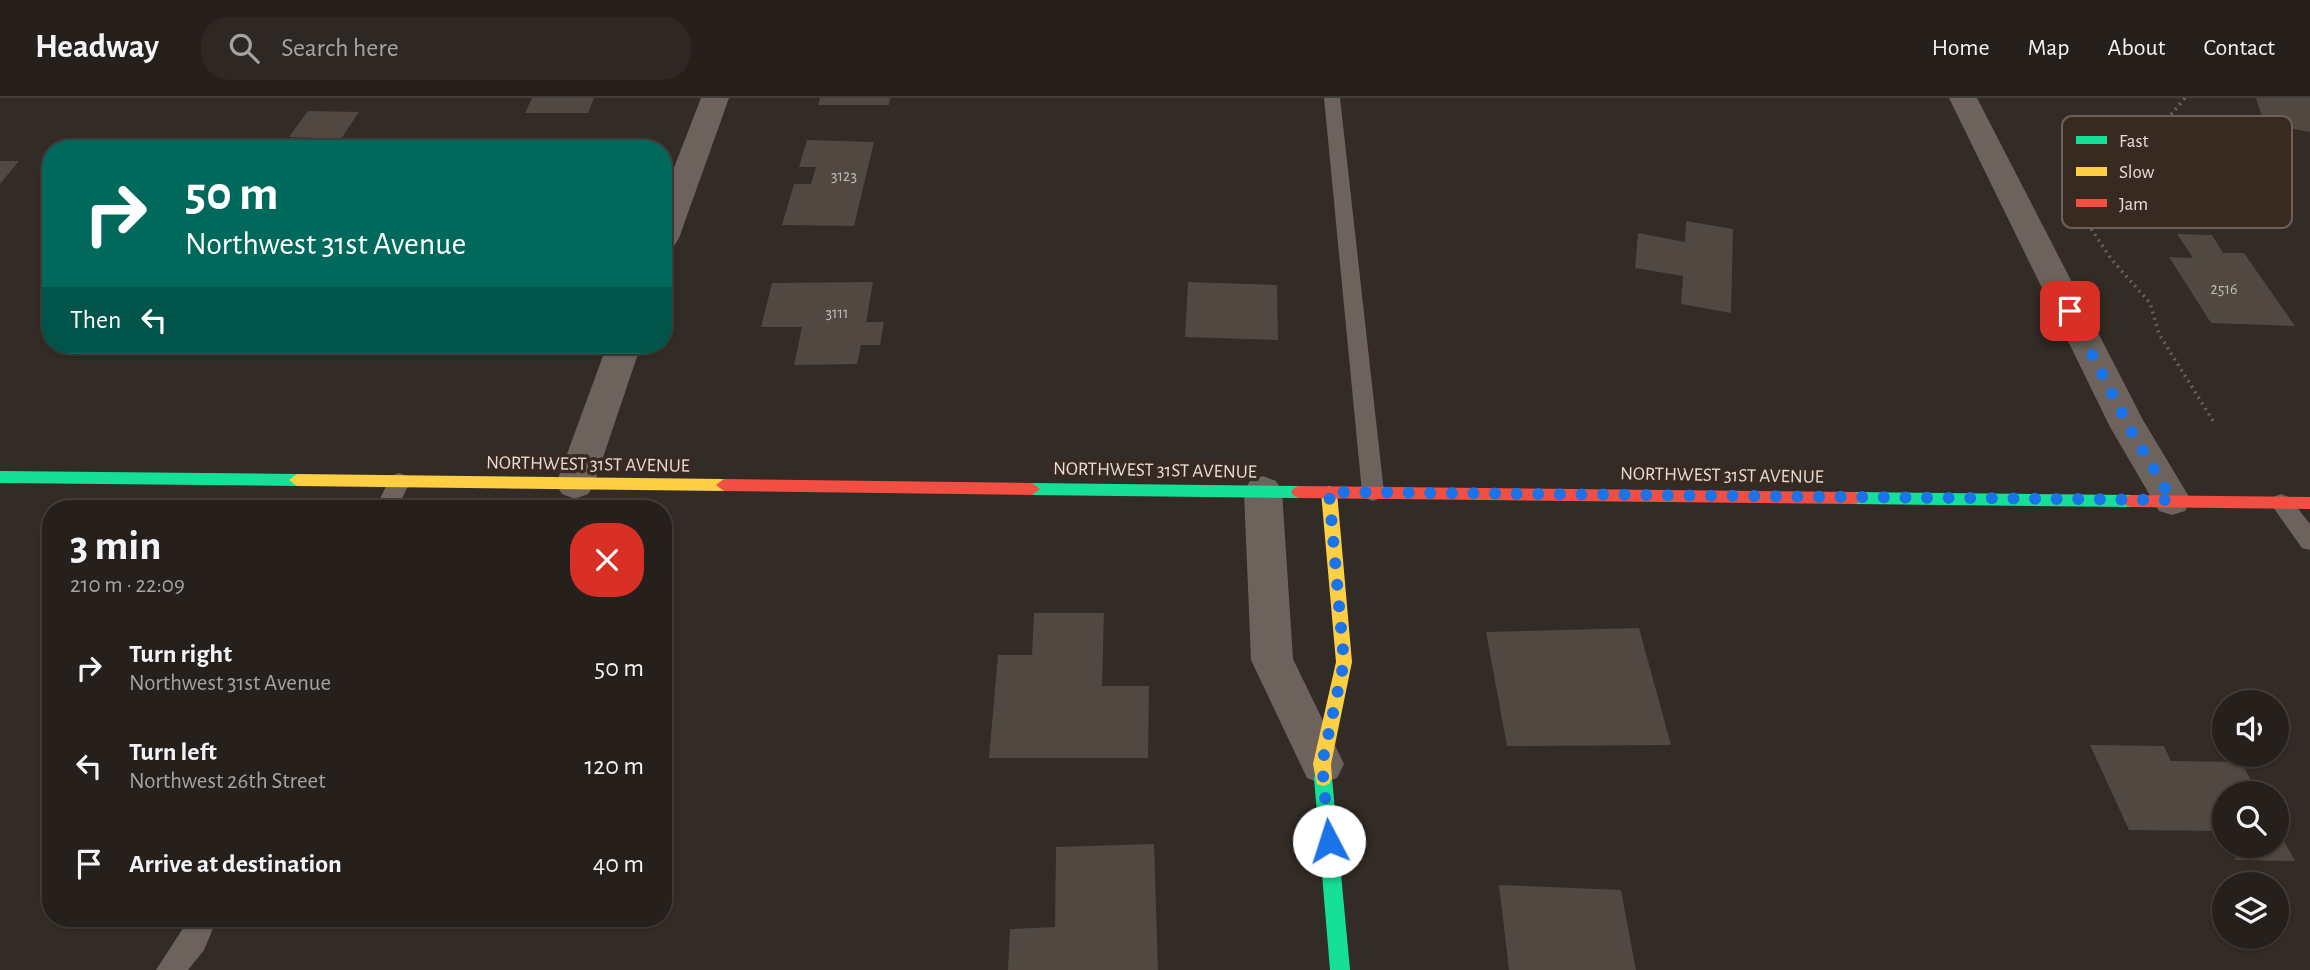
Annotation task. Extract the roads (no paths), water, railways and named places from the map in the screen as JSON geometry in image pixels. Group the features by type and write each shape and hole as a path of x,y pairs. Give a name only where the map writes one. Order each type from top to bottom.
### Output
{"street":[{"path":"672,214 715,98"},
{"path":"1963,98 2129,427 2172,500"},
{"path":"576,484 621,354"},
{"name":"NORTHWEST 31ST AVENUE","path":"0,477 2310,503"},
{"path":"1263,491 1272,660 1322,764"},
{"path":"1329,492 1344,662 1322,764 1340,970"}],"lane":[{"path":"1332,98 1373,492"},
{"path":"390,500 399,482"},
{"path":"2281,503 2310,541"},
{"path":"170,970 194,940 200,927"}]}
